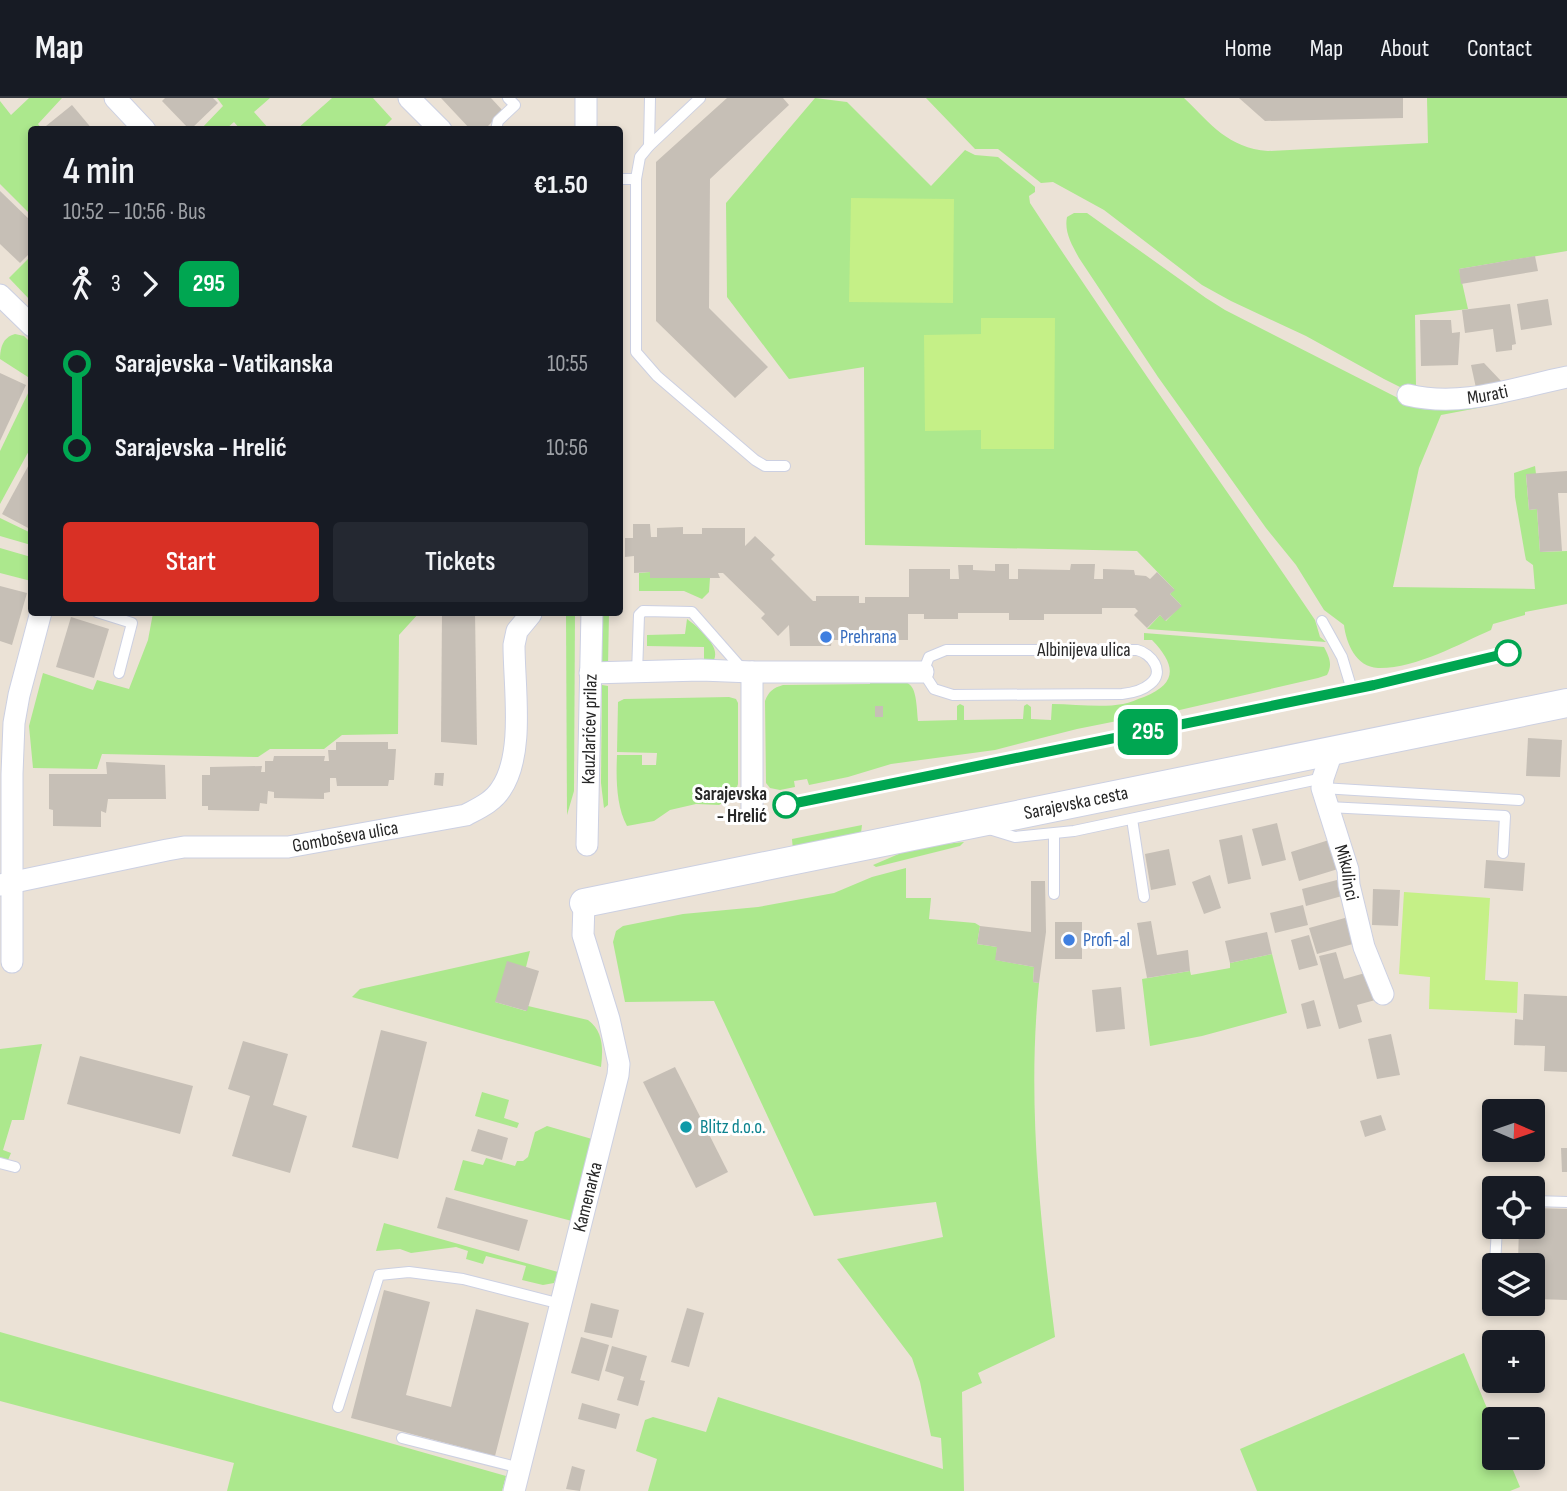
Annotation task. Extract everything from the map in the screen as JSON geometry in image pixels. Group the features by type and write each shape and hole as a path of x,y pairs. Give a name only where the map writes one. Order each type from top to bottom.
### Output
{"main road":[{"name":"Sarajevska cesta","path":"584,903 1567,703"}],"street":[{"path":"115,98 141,126"},
{"path":"409,98 437,126"},
{"path":"586,98 586,126"},
{"path":"4,308 28,323"},
{"name":"Murati","path":"1408,395 1437,400 1467,399 1567,377"},
{"path":"12,962 6,883 6,774 19,695 40,616"},
{"name":"Gomboševa ulica","path":"6,883 184,847 288,847 466,815 487,803 501,790 508,775 515,748 513,645 517,631 529,616"},
{"name":"Kauzlarićev prilaz","path":"586,845 592,616"},
{"path":"590,673 701,670 923,672"},
{"path":"748,672 752,812"},
{"path":"1324,791 1332,752"},
{"name":"Mikulinci","path":"1324,791 1348,870 1364,947 1383,994"},
{"name":"Kamenarka","path":"514,1491 617,1085 619,1064 604,1001 583,935 584,903"}],"lane":[{"path":"497,126 498,121 515,105 508,98"},
{"path":"649,146 650,98"},
{"path":"700,98 640,157 636,179 636,352 657,376 755,460 765,466 785,466"},
{"path":"623,179 636,179"},
{"path":"637,673 639,615 643,611 687,611 696,615 748,672"},
{"path":"110,616 132,623 119,673"},
{"path":"1322,621 1342,657 1352,690"},
{"name":"Albinijeva ulica","path":"946,650 1137,650 1153,657 1156,673 1150,685 1133,693 953,695 934,689 923,672 929,657 946,650"},
{"path":"1324,791 1506,816 1503,853"},
{"path":"972,824 1015,837 1054,834 1324,791 1519,800"},
{"path":"1132,820 1144,897"},
{"path":"1054,834 1055,894"},
{"path":"0,1163 15,1167"},
{"path":"1545,1201 1567,1202"},
{"path":"338,1407 379,1275 409,1272 463,1279 561,1304"},
{"path":"402,1438 520,1468"}],"green space":[{"path":"29,98 62,98 38,124 40,126 28,126 28,212 0,184 0,101 11,115"},
{"path":"217,98 270,98 254,112 266,126 237,126 234,122 229,126 204,126 223,106"},
{"path":"332,98 373,98 392,119 385,126 300,126"},
{"path":"815,98 847,102 931,186 965,150 975,155 998,157 1035,187 1035,192 1029,196 1030,203 1315,620 1320,637 1326,642 1147,629 1160,615 1166,621 1181,605 1170,594 1174,589 1137,551 865,545 864,367 789,379 727,297 726,203"},
{"path":"926,98 1184,98 1231,140 1268,151 1428,143 1427,98 1567,98 1567,251 1459,269 1468,309 1415,315 1416,387 1406,390 1306,336 1202,285 1104,210 1053,182 1041,183 998,149 975,149"},
{"path":"851,198 954,199 953,303 849,302"},
{"path":"1074,213 1087,213 1225,310 1398,398 1410,402 1504,403 1441,415 1419,468 1393,587 1535,589 1533,565 1526,560 1525,555 1515,497 1514,473 1535,466 1536,474 1526,475 1529,510 1537,509 1540,552 1567,551 1567,604 1525,612 1525,615 1493,624 1491,630 1436,655 1407,664 1378,668 1370,667 1358,659 1347,639 1344,625 1324,610 1296,565 1266,528 1158,377 1079,258 1067,228 1067,217"},
{"path":"28,259 28,298 9,278"},
{"path":"981,318 1055,318 1054,449 981,449 981,430 925,431 924,335 981,334"},
{"path":"15,334 28,340 28,377 0,359 3,344"},
{"path":"28,393 28,453 0,504 0,451"},
{"path":"0,518 28,532 28,544 0,536"},
{"path":"0,548 28,556 28,580 0,573"},
{"path":"650,572 650,578 710,578 709,592 702,599 684,591 639,591 639,573"},
{"path":"152,616 416,616 399,635 398,734 342,735 324,749 270,749 258,757 102,754 97,769 33,768 29,726 43,673 93,690 97,680 129,689 148,640"},
{"path":"566,616 575,616 574,791 567,815"},
{"path":"602,616 609,616 608,666 602,665"},
{"path":"687,619 711,643 714,660 704,660 704,647 647,646 647,635 685,634"},
{"path":"1144,633 1324,647 1330,667 1327,675 1318,678 1171,712 1162,717 1127,719 995,750 891,764 809,785 807,779 794,781 795,787 780,790 770,788 766,783 765,701 770,692 780,686 870,684 870,680 895,680 909,684 913,689 918,721 957,720 957,706 960,704 964,706 964,720 1023,719 1024,706 1027,704 1031,707 1031,719 1051,720 1052,704 1123,704 1144,697 1163,686 1170,673 1169,665 1152,640 1144,640"},
{"path":"602,685 608,686 608,805 604,808 601,783"},
{"path":"624,699 736,699 738,703 738,784 734,796 719,805 696,804 670,810 654,821 627,826 619,801 617,755 642,755 642,765 656,765 657,753 617,752 618,702"},
{"path":"862,825 861,833 793,850 792,839"},
{"path":"964,842 960,846 876,867 873,865 915,847"},
{"path":"906,868 906,898 931,898 929,919 975,923 980,926 977,944 997,947 996,960 1034,967 1033,982 1039,983 1034,1071 1037,1160 1055,1337 978,1373 982,1383 962,1392 964,1491 648,1491 657,1459 636,1451 645,1420 653,1417 706,1432 718,1397 943,1469 941,1438 931,1436 912,1358 837,1259 943,1237 936,1202 814,1216 714,1001 625,1002 613,942 616,931 623,926 683,914 758,907 834,893 872,877"},
{"path":"1404,892 1490,898 1485,980 1518,982 1517,1013 1429,1009 1430,977 1399,974"},
{"path":"530,951 526,967 495,1002 526,1011 528,1006 588,1020 600,1036 601,1067 352,997 360,989"},
{"path":"1272,954 1287,1013 1202,1036 1150,1046 1142,979 1190,971 1191,975 1230,968 1230,963"},
{"path":"42,1044 24,1120 12,1120 3,1150 11,1153 8,1160 0,1158 0,1049"},
{"path":"482,1092 509,1100 504,1118 519,1123 517,1128 475,1116"},
{"path":"547,1126 592,1139 572,1221 454,1190 463,1160 483,1165 486,1158 515,1166 517,1161 528,1157 535,1132"},
{"path":"384,1223 558,1272 554,1283 543,1285 522,1280 526,1266 486,1256 483,1264 466,1259 468,1251 456,1247 411,1253 400,1249 376,1251"},
{"path":"0,1332 506,1476 502,1491 227,1491 234,1463 0,1401"},
{"path":"1464,1353 1486,1407 1482,1407 1482,1470 1513,1470 1520,1487 1510,1491 1257,1491 1240,1449"}],"building":[{"path":"165,98 213,98 218,103 194,126 186,126 162,101"},
{"path":"441,98 491,98 503,111 488,126 467,126"},
{"path":"727,98 783,98 789,105 710,179 709,308 768,367 735,398 656,321 656,162"},
{"path":"1239,98 1403,98 1403,118 1265,121"},
{"path":"72,105 90,126 46,126"},
{"path":"0,191 28,218 28,255 20,263 0,244"},
{"path":"1535,256 1538,271 1461,284 1459,269"},
{"path":"1548,299 1552,325 1521,330 1517,304"},
{"path":"1510,304 1516,344 1512,345 1512,350 1496,352 1493,329 1465,333 1462,310"},
{"path":"1420,320 1451,320 1452,333 1460,332 1458,365 1421,366"},
{"path":"1484,363 1502,382 1476,388 1471,365"},
{"path":"0,373 26,385 0,441"},
{"path":"28,466 28,528 2,514"},
{"path":"1567,471 1567,493 1558,493 1562,551 1540,552 1537,509 1529,510 1526,474"},
{"path":"633,524 650,524 651,537 657,537 657,528 683,527 683,534 702,534 702,528 745,528 745,546 755,536 775,555 771,559 813,601 816,601 816,596 859,596 859,603 865,603 865,597 909,597 909,569 950,569 950,579 959,579 958,565 973,565 973,570 995,571 995,564 1009,564 1009,579 1018,579 1018,569 1070,570 1071,564 1095,564 1094,579 1103,579 1103,569 1134,570 1135,575 1150,579 1157,572 1175,590 1170,594 1182,606 1165,621 1160,615 1147,628 1134,615 1138,611 1135,608 1102,608 1102,614 1044,614 1044,620 1009,620 1009,613 958,613 958,619 924,619 924,614 908,614 908,640 832,640 831,646 790,646 789,625 778,636 761,618 765,614 723,573 718,573 720,578 650,578 650,572 634,573 634,556 625,557 625,538 633,538"},
{"path":"0,586 27,593 12,645 0,641"},
{"path":"442,616 475,616 477,745 441,742"},
{"path":"71,617 109,629 94,678 56,667"},
{"path":"875,706 883,706 883,717 875,717"},
{"path":"1528,738 1562,740 1560,777 1526,776"},
{"path":"336,742 388,742 388,749 396,749 394,780 389,780 388,786 337,786 336,778 330,778 330,792 324,793 324,799 274,798 274,792 268,791 267,804 260,803 259,811 208,810 208,806 202,806 202,775 210,775 210,767 262,766 261,772 265,772 265,761 273,761 274,756 325,756 324,761 329,761 328,750 336,750"},
{"path":"106,762 165,765 166,799 108,799 106,813 101,811 101,827 53,826 53,810 49,809 49,774 107,774"},
{"path":"435,773 444,773 443,786 434,785"},
{"path":"1277,823 1286,860 1262,866 1252,829"},
{"path":"1242,835 1251,879 1228,884 1219,840"},
{"path":"1329,840 1338,869 1299,881 1291,852"},
{"path":"1169,849 1176,885 1151,890 1145,854"},
{"path":"1486,860 1525,863 1523,891 1484,888"},
{"path":"1210,875 1221,908 1204,914 1192,882"},
{"path":"1337,880 1342,896 1306,906 1302,889"},
{"path":"1031,881 1045,881 1046,932 1039,983 1033,982 1034,967 995,960 997,947 977,944 980,926 1031,932"},
{"path":"1373,889 1400,890 1398,926 1372,925"},
{"path":"1303,905 1308,925 1275,933 1270,913"},
{"path":"1352,916 1360,942 1317,954 1309,928"},
{"path":"1151,921 1157,955 1188,950 1190,971 1147,978 1137,923"},
{"name":"Profi-al","path":"1055,922 1082,922 1082,959 1055,959"},
{"path":"1267,932 1272,954 1230,963 1225,941"},
{"path":"1309,935 1318,965 1299,970 1291,940"},
{"path":"1336,952 1344,979 1372,971 1379,999 1357,1005 1362,1022 1339,1029 1319,956"},
{"path":"507,961 539,971 527,1011 495,1002"},
{"path":"1121,987 1125,1029 1096,1032 1092,990"},
{"path":"1524,994 1567,996 1567,1072 1544,1071 1545,1046 1514,1045 1515,1019 1523,1020"},
{"path":"1314,1000 1321,1026 1307,1029 1301,1004"},
{"path":"381,1030 427,1042 398,1159 352,1147"},
{"path":"1391,1034 1400,1075 1377,1079 1368,1039"},
{"path":"243,1041 288,1054 273,1105 307,1116 290,1173 232,1156 250,1096 228,1089"},
{"path":"80,1056 193,1086 180,1134 67,1104"},
{"name":"Blitz d.o.o.","path":"675,1067 728,1172 696,1188 643,1082"},
{"path":"1381,1115 1386,1130 1365,1137 1360,1121"},
{"path":"478,1129 508,1138 502,1160 471,1151"},
{"path":"1561,1148 1567,1148 1567,1172 1562,1172"},
{"path":"446,1197 528,1220 519,1251 437,1228"},
{"path":"1545,1208 1567,1209 1567,1300 1545,1299 1545,1253 1518,1253 1519,1239 1545,1239"},
{"path":"384,1290 430,1302 406,1395 451,1407 476,1309 529,1323 495,1456 351,1418"},
{"path":"591,1303 619,1310 612,1338 584,1332"},
{"path":"687,1308 704,1313 689,1367 671,1362"},
{"path":"581,1337 609,1345 599,1381 571,1373"},
{"path":"612,1346 647,1356 640,1380 645,1381 638,1406 617,1400 624,1377 605,1371"},
{"path":"582,1403 620,1414 616,1429 578,1419"},
{"path":"572,1466 585,1470 580,1491 566,1489"}],"bus line":[{"name":"295","path":"786,805 1374,685 1508,653"}],"place":[{"name":"Prehrana","path":"826,637"},
{"name":"Sarajevska - Hrelić","path":"786,805"},
{"name":"Profi-al","path":"1069,940"},
{"name":"Blitz d.o.o.","path":"686,1127"}]}
